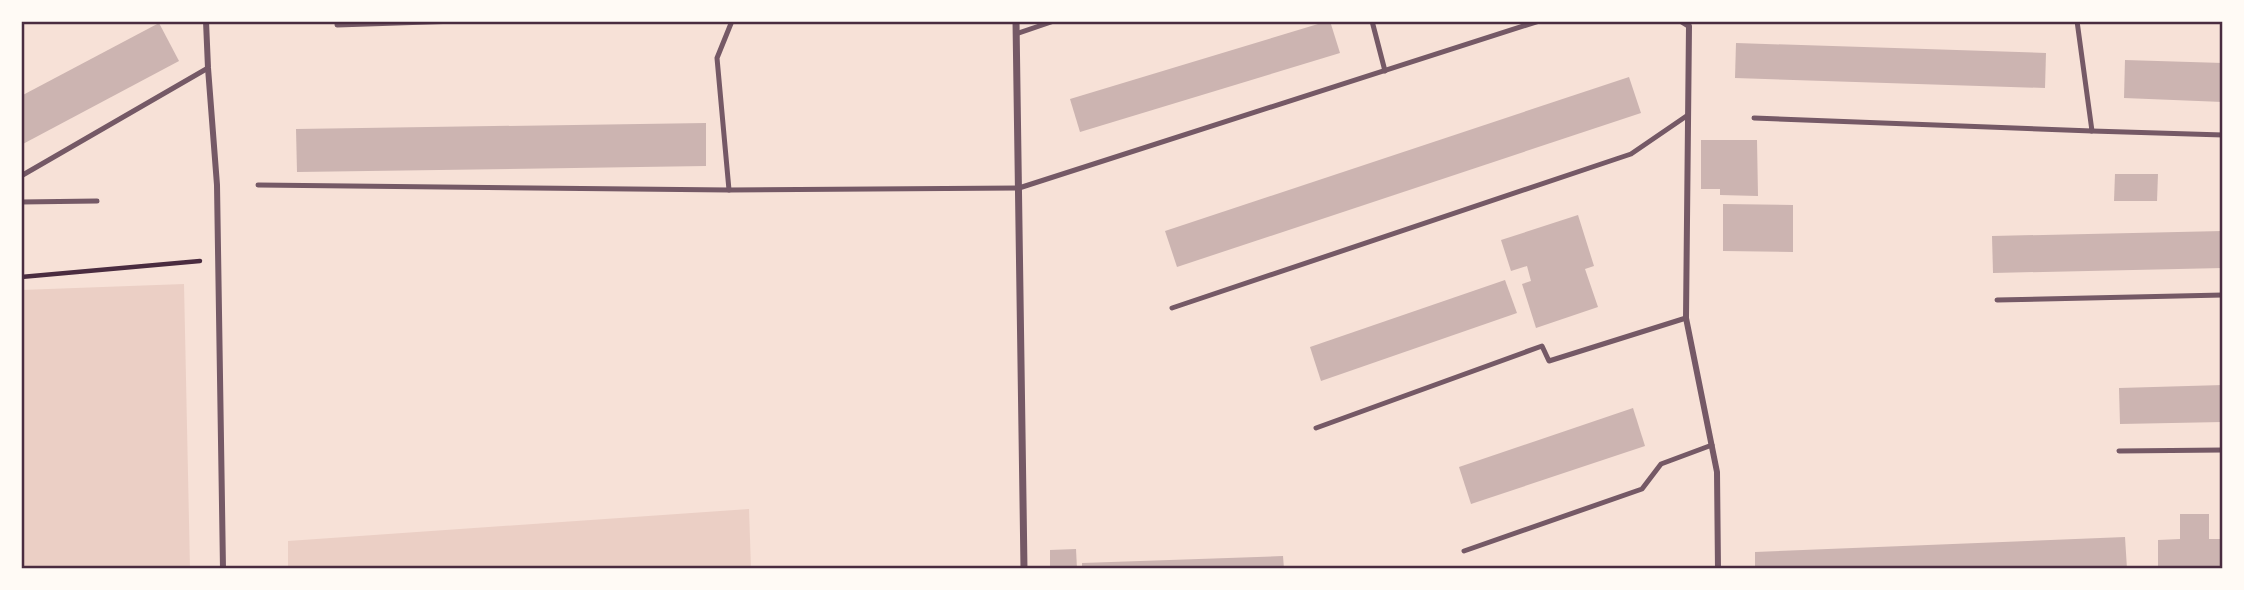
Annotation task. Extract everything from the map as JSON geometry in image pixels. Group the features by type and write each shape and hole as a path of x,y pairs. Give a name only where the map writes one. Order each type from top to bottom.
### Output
{"street":[{"path":"206,21 217,186 223,569"},
{"path":"1016,21 1024,569"},
{"path":"1681,21 1689,26 1686,318 1717,472 1718,569"}],"lane":[{"path":"337,25 458,21"},
{"path":"729,190 717,58 733,21"},
{"path":"1016,34 1054,21"},
{"path":"1372,21 1385,71"},
{"path":"258,185 729,190 1019,188 1539,21"},
{"path":"2077,21 2092,131"},
{"path":"21,176 208,68"},
{"path":"1172,307 1631,154 1688,115"},
{"path":"1754,118 2223,135"},
{"path":"21,202 97,201"},
{"path":"1997,300 2223,295"},
{"path":"1316,428 1542,346 1549,361 1686,318"},
{"path":"1464,551 1642,489 1661,464 1712,445"},
{"path":"2119,452 2223,450"}],"path":[{"path":"21,277 218,260"}],"shaded area":[{"path":"184,284 190,569 21,569 21,290"},
{"path":"749,509 751,569 288,569 288,541"}],"building":[{"path":"1328,21 1340,53 1080,132 1070,99"},
{"path":"159,23 179,61 21,145 21,96"},
{"path":"1736,43 2046,53 2045,88 1735,78"},
{"path":"2125,60 2223,63 2223,102 2124,98"},
{"path":"1629,77 1641,113 1177,267 1165,231"},
{"path":"706,123 706,166 297,172 296,129"},
{"path":"1701,140 1757,140 1758,196 1720,195 1720,189 1701,189"},
{"path":"2115,174 2158,174 2157,201 2114,201"},
{"path":"1723,204 1793,205 1793,252 1723,251"},
{"path":"1578,215 1594,266 1585,269 1598,307 1536,328 1522,284 1531,281 1527,266 1511,271 1501,240"},
{"path":"2223,231 2223,268 1993,273 1992,236"},
{"path":"1505,280 1517,313 1321,381 1310,347"},
{"path":"2223,385 2223,422 2120,424 2119,388"},
{"path":"1633,408 1645,446 1471,504 1459,467"},
{"path":"2180,514 2209,514 2209,539 2223,539 2223,569 2158,569 2158,540 2180,539"},
{"path":"2125,537 2127,569 1755,569 1755,552"},
{"path":"1076,549 1077,569 1050,569 1050,550"},
{"path":"1283,556 1284,569 1082,569 1082,563"}]}
